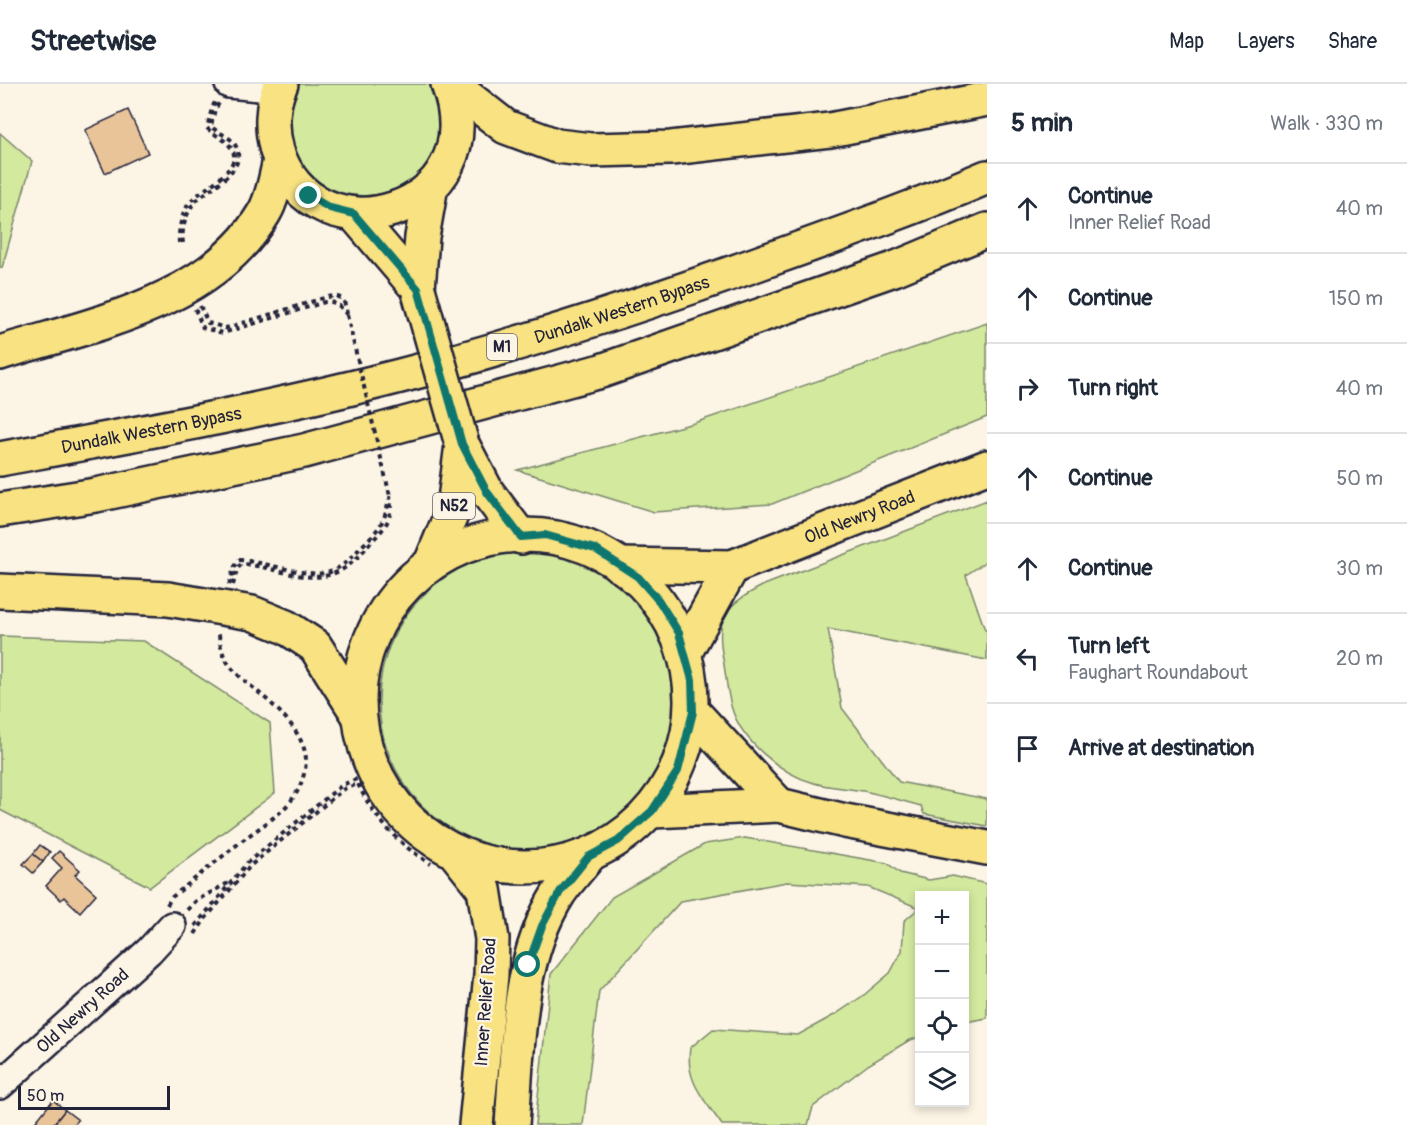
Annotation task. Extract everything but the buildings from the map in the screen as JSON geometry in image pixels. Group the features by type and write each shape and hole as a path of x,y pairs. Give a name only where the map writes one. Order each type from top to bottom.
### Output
{"main road":[{"path":"449,84 506,127 557,146 591,150 671,147 830,130 987,99"},
{"name":"N52","path":"280,86 272,114 274,139 280,160 296,185 309,196 330,208 354,214 373,214 392,210 417,198 444,170 452,152 457,120 449,84"},
{"path":"0,353 108,320 166,297 216,268 245,242 266,210 280,160"},
{"name":"Dundalk Western Bypass","path":"0,459 203,422 400,376 585,323 721,278 896,214 987,177"},
{"name":"N52","path":"431,186 422,237 418,289 462,444 487,492 521,537"},
{"name":"N52","path":"354,214 418,289"},
{"path":"0,510 96,495 304,451 601,371 894,269 987,230"},
{"name":"N52","path":"431,563 454,508 462,444"},
{"name":"Old Newry Road","path":"619,565 732,567 987,467"},
{"name":"N52","path":"545,535 595,549 638,577 659,601 679,633 692,680 693,712 678,771 652,811 618,841 588,857 534,869 447,861 369,778 358,714 363,659 376,624 396,594 431,563 484,539 545,535"},
{"path":"684,654 732,567"},
{"path":"0,591 168,598 252,613 286,627 315,646 358,714"},
{"path":"693,712 779,805"},
{"path":"652,811 779,805 845,821 987,848"},
{"name":"Inner Relief Road","path":"512,1125 520,1021 528,965 542,926 560,892 588,857"},
{"name":"Inner Relief Road","path":"447,861 484,889 492,939 491,975 476,1125"}],"street":[{"path":"226,89 280,86"},
{"name":"Old Newry Road","path":"0,1085 149,951 178,931"}],"path":[{"path":"226,89 215,110 211,126 234,143 238,157 234,170 195,202 188,213 181,243 178,233 184,212 192,200 230,167 234,157 230,146 207,128 212,108 226,89"},
{"path":"198,299 208,323 226,328 327,297 335,296 342,299 390,496 386,518 372,536 348,561 330,572 311,574 239,560 234,568 231,589"},
{"path":"192,300 203,328 223,333 325,302 332,301 338,304 347,315"},
{"path":"178,931 162,921 172,897 277,814 297,792 305,770 305,753 295,729 261,694 232,670 220,650 221,631"},
{"path":"178,931 197,900 230,882 344,789 369,778"},
{"path":"178,931 201,916 248,862 342,785 369,778"},
{"path":"369,778 376,815 391,833 416,855 447,861"},
{"path":"178,931 205,919 251,865"}],"green space":[{"path":"298,84 433,84 443,115 437,150 421,173 399,188 373,195 346,194 322,184 303,165 291,137 289,110"},
{"path":"0,133 32,161 2,268 0,268"},
{"path":"987,323 987,417 772,504 654,512 517,470 694,423"},
{"path":"987,500 987,561 966,575 985,630 987,630 987,660 828,629 842,708 899,782 987,799 987,826 924,814 921,806 801,779 764,755 744,733 732,709 729,697 721,632 722,622 732,606 764,585"},
{"path":"528,552 557,555 585,563 611,577 633,596 652,618 666,644 674,672 677,701 674,730 666,758 652,784 633,806 611,825 585,839 557,847 528,850 499,847 471,839 445,825 423,806 404,784 390,758 382,730 379,701 382,672 390,644 404,618 423,596 445,577 471,563 499,555"},
{"path":"0,636 144,641 270,723 275,793 150,887 0,810"},
{"path":"745,838 887,863 900,873 929,880 953,876 987,884 987,1018 969,1021 969,891 915,891 915,906 868,887 787,882 681,901 599,991 583,1125 535,1125 551,974 612,897 705,844"},
{"path":"915,911 915,1038 868,1065 813,1107 808,1125 722,1125 693,1080 689,1060 690,1048 713,1029 798,1035 836,1014 890,973 902,951 904,921"}],"route":[{"path":"309,196 330,208 354,214 418,289 462,444 487,492 521,537 545,535 595,549 638,577 659,601 679,633 692,680 693,712 678,771 652,811 618,841 588,857 560,892 542,926 528,965"}]}
